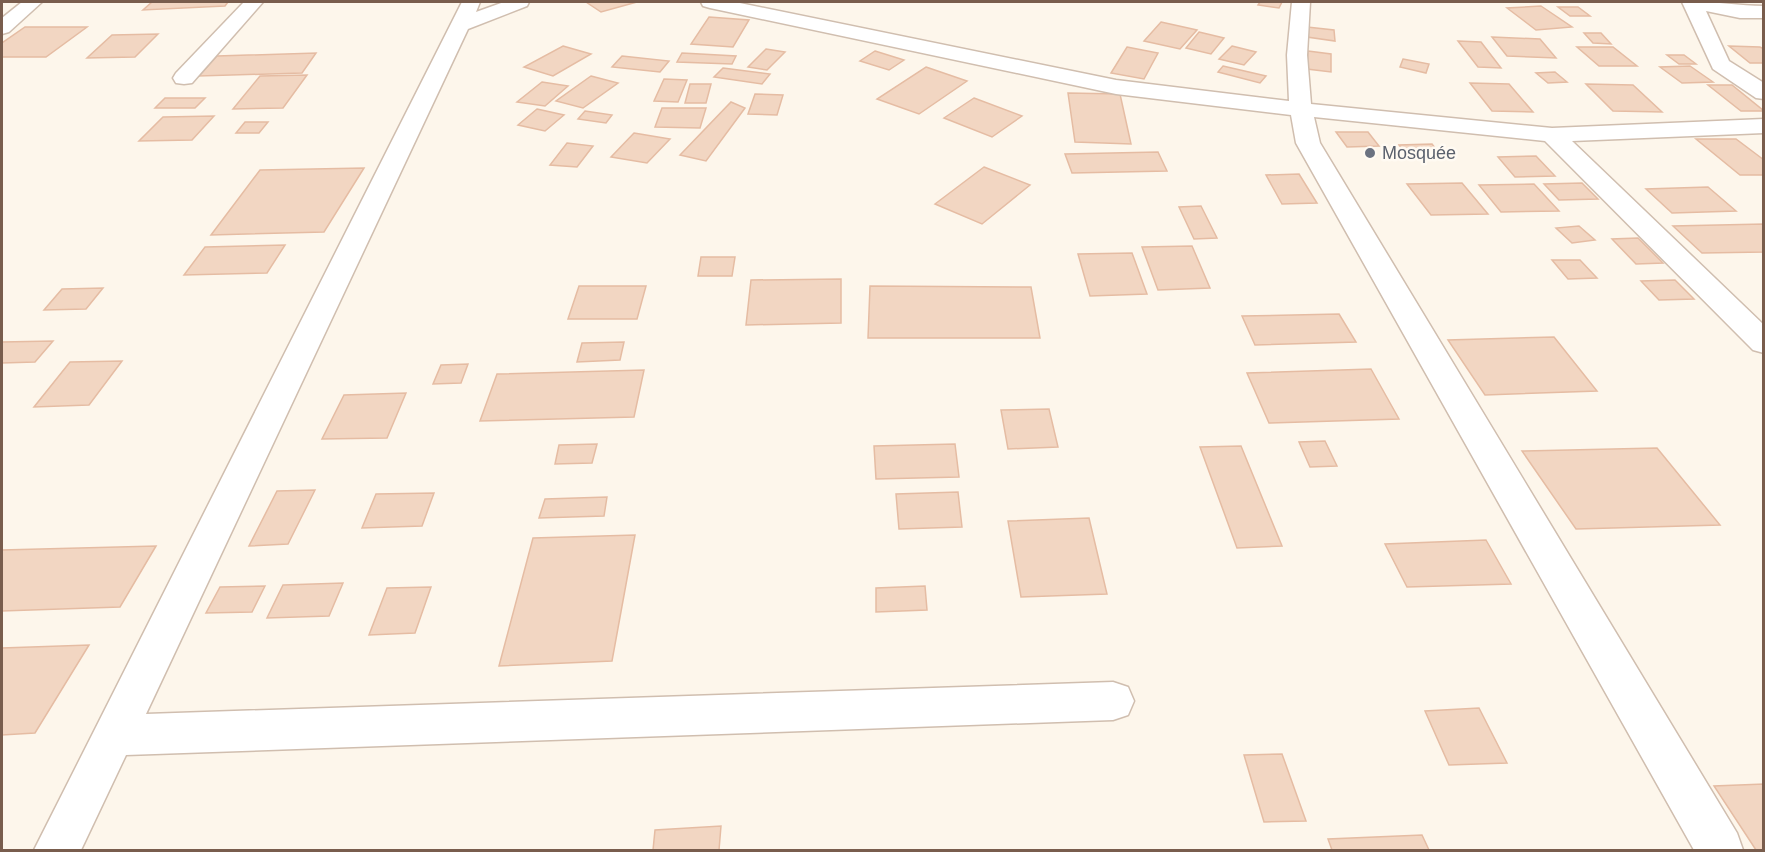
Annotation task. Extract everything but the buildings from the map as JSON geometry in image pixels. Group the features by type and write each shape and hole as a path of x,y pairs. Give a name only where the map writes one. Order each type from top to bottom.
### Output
{"street":[{"path":"2,27 33,2"},
{"path":"184,78 254,2"},
{"path":"57,850 465,13 520,2"},
{"path":"710,2 1116,87 1299,109 1552,135 1764,126"},
{"path":"1301,2 1297,29 1299,109 1308,142 1720,850"},
{"path":"1692,2 1740,12 1764,12"},
{"path":"1692,2 1720,65 1764,93"},
{"path":"1552,135 1764,343"},
{"path":"113,735 1113,701"}],"place":[{"name":"Mosquée","path":"1370,153"}]}
